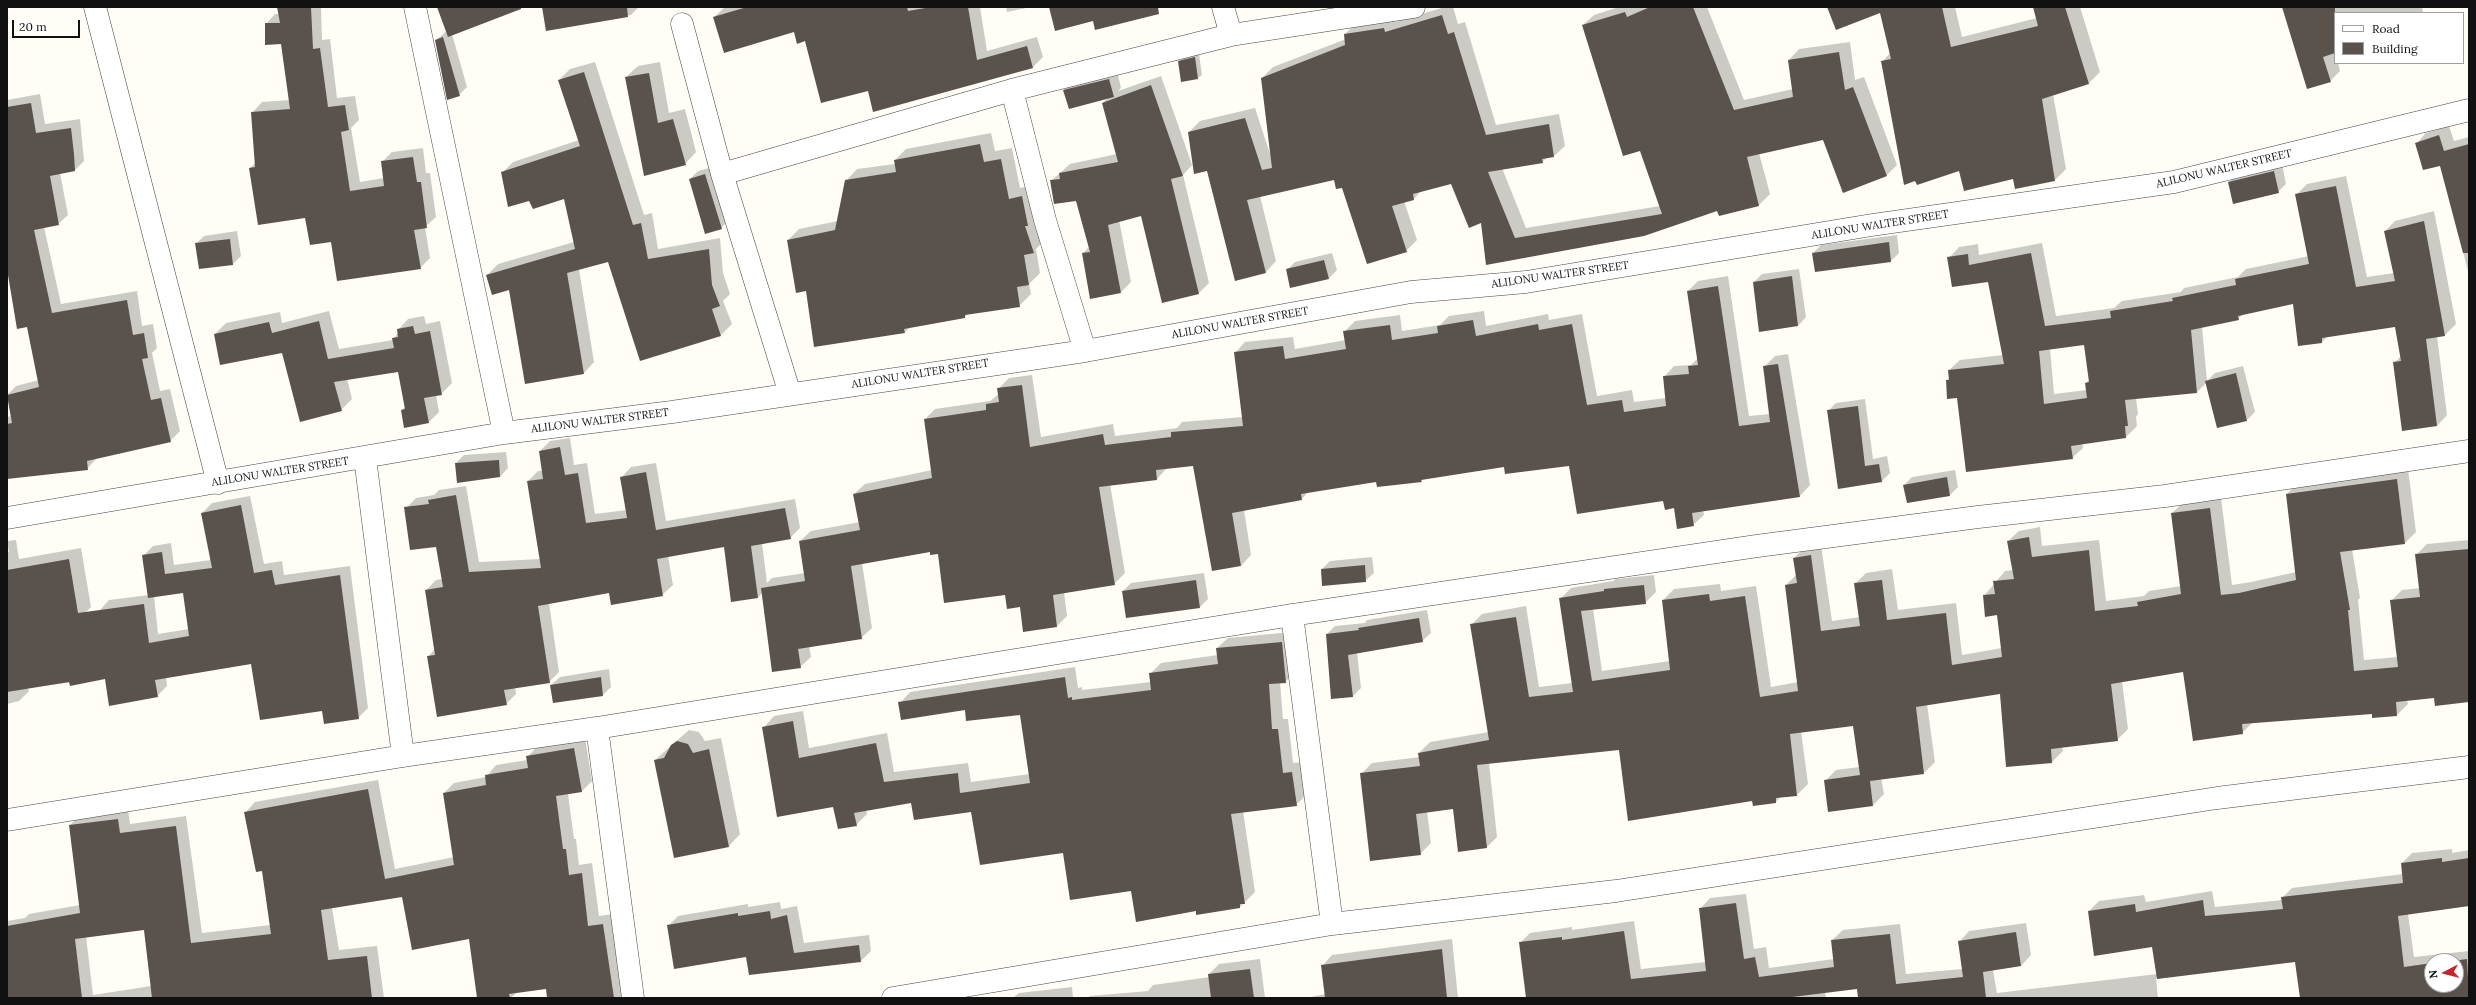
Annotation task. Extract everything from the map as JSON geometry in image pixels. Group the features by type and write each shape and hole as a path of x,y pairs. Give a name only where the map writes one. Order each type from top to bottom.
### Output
{"street":[{"path":"95,7 218,482"},
{"path":"415,7 504,433"},
{"path":"1223,7 1231,35"},
{"path":"722,174 1012,90 1231,35 1414,7"},
{"path":"682,24 722,174 790,394"},
{"path":"1012,90 1045,220 1085,351"},
{"name":"ALILONU WALTER STREET","path":"7,518 365,458 504,433 672,412 1085,351 1411,292 1526,282 1864,227 2174,182 2469,110"},
{"path":"7,820 403,756 597,728 1292,615 1757,546 1978,517 2165,496 2469,450"},
{"path":"365,458 403,756"},
{"path":"1292,615 1332,924"},
{"path":"597,728 634,998"},
{"path":"893,998 1332,924 1616,891 2217,798 2469,767"}],"building":[{"path":"277,7 311,7 313,49 320,48 328,107 345,105 349,130 341,132 350,191 384,186 381,161 413,157 417,182 421,182 427,228 414,230 421,269 337,281 331,242 310,245 305,218 258,225 249,168 255,167 251,112 290,109 281,44 265,45 265,23 280,23"},
{"path":"437,7 521,7 521,9 448,37"},
{"path":"542,7 627,7 628,17 546,31"},
{"path":"747,7 907,7 908,11 931,7 968,7 977,60 1027,46 1033,68 873,112 868,91 821,103 805,41 797,44 794,32 724,53 713,17"},
{"path":"1049,7 1158,7 1159,14 1095,30 1093,21 1055,31"},
{"path":"1650,7 1693,7 1734,110 1793,97 1788,60 1839,52 1845,90 1853,87 1887,176 1843,193 1823,140 1747,157 1759,206 1719,216 1717,211 1644,236 1486,265 1481,223 1469,228 1451,184 1413,194 1414,200 1392,206 1407,252 1367,264 1342,188 1336,189 1334,180 1247,200 1266,273 1235,281 1207,171 1194,174 1188,132 1245,118 1262,170 1272,168 1261,78 1345,45 1344,34 1384,28 1385,32 1442,15 1448,34 1454,32 1486,135 1549,124 1554,157 1542,159 1543,163 1488,172 1515,238 1662,214 1640,151 1623,156 1582,25 1625,12 1627,17"},
{"path":"1827,7 1942,7 1951,47 2038,26 2033,7 2065,7 2089,84 2042,99 2055,181 2015,189 2013,179 1964,191 1959,171 1917,185 1915,181 1904,185 1881,61 1891,59 1880,13 1836,30"},
{"path":"2282,7 2335,7 2334,53 2323,57 2331,82 2307,89"},
{"path":"443,37 460,96 447,100 435,40"},
{"path":"1195,57 1198,79 1181,82 1178,61"},
{"path":"584,72 633,225 641,223 648,259 709,249 712,285 720,306 712,309 721,336 640,361 608,262 567,273 584,374 525,384 509,290 492,295 486,275 575,249 564,199 533,209 529,201 508,207 501,172 580,146 558,80"},
{"path":"649,73 658,123 673,119 686,165 644,176 625,77"},
{"path":"1109,79 1114,97 1069,109 1063,90"},
{"path":"1151,85 1183,176 1171,179 1199,294 1162,303 1141,216 1108,225 1121,293 1090,299 1082,253 1090,252 1076,201 1054,204 1050,180 1060,179 1059,173 1118,162 1102,103"},
{"path":"31,103 36,133 71,128 74,154 75,171 50,176 59,225 34,230 52,313 127,300 133,335 144,333 148,358 142,359 151,400 161,398 171,442 87,461 88,470 7,479 7,424 12,423 7,395 39,387 27,327 17,329 7,269 7,107"},
{"path":"2439,135 2444,151 2469,144 2469,253 2463,253 2440,166 2423,170 2415,143"},
{"path":"980,144 984,162 1001,159 1009,199 1022,196 1028,226 1025,226 1034,253 1024,255 1029,285 1017,287 1020,307 965,315 965,318 904,329 905,333 814,347 806,291 796,293 787,240 835,230 845,180 896,172 894,160"},
{"path":"2274,171 2279,193 2233,204 2228,182"},
{"path":"705,174 722,229 705,234 689,179"},
{"path":"2336,186 2356,287 2395,281 2384,231 2424,221 2445,336 2426,339 2437,426 2402,431 2393,362 2401,361 2395,327 2322,338 2322,343 2298,346 2293,304 2238,316 2239,320 2191,330 2197,393 2125,400 2128,426 2125,426 2126,438 2071,446 2073,459 1966,472 1957,398 1947,399 1946,380 1949,380 1948,370 2004,364 1988,282 1952,287 1947,257 1968,254 1969,265 2031,253 2045,326 2111,318 2110,311 2173,301 2172,298 2236,285 2235,279 2309,264 2295,194","holes":["2084,345 2089,382 2085,383 2087,398 2044,404 2039,351"]},
{"path":"230,239 233,265 199,269 195,243"},
{"path":"1889,242 1891,262 1815,272 1812,253"},
{"path":"1324,260 1329,279 1290,288 1286,269"},
{"path":"1792,276 1798,326 1759,332 1753,282"},
{"path":"1718,286 1739,426 1770,422 1763,366 1778,364 1800,497 1692,513 1694,526 1677,529 1674,508 1665,510 1663,501 1577,514 1569,466 1505,474 1504,467 1421,480 1422,482 1377,487 1376,482 1301,494 1302,500 1232,513 1241,566 1212,571 1193,466 1156,470 1157,480 1099,487 1115,585 1053,595 1057,627 1023,632 1020,607 1007,609 1005,595 944,603 938,554 930,555 930,552 851,566 862,639 798,649 801,668 772,672 761,588 805,581 799,541 860,530 853,494 932,478 924,419 986,410 986,404 999,402 997,388 1022,385 1030,447 1103,434 1105,445 1171,437 1171,432 1243,426 1234,352 1283,346 1285,359 1346,349 1343,331 1390,325 1392,340 1438,333 1437,326 1473,320 1476,336 1538,324 1539,330 1572,324 1587,405 1622,400 1624,412 1666,406 1663,376 1689,374 1688,366 1698,365 1687,291"},
{"path":"319,321 328,359 394,348 392,338 398,337 397,329 413,326 415,334 430,331 442,395 424,398 429,423 404,428 401,410 405,409 398,372 334,382 342,411 300,422 282,353 220,365 214,334 269,322 272,333"},
{"path":"2236,373 2247,421 2217,428 2205,381"},
{"path":"1858,406 1865,466 1879,464 1882,482 1838,489 1827,410"},
{"path":"560,447 565,475 578,473 586,523 627,518 620,477 646,472 656,530 785,508 791,539 751,546 758,598 731,602 724,547 657,559 663,596 611,605 609,593 538,606 550,683 504,690 507,705 437,717 427,656 435,655 425,590 443,587 436,547 410,550 404,507 429,504 428,500 456,495 469,572 541,568 527,481 543,479 539,451"},
{"path":"499,460 500,477 457,483 455,463"},
{"path":"1947,477 1950,496 1907,503 1903,485"},
{"path":"2397,479 2405,544 2340,552 2350,610 2348,610 2354,671 2398,667 2390,600 2420,597 2415,554 2469,549 2469,702 2435,706 2434,698 2396,702 2397,716 2372,718 2372,714 2242,724 2243,734 2193,741 2183,672 2111,684 2118,741 2051,749 2052,763 2006,767 2000,694 1916,707 1924,774 1870,781 1873,806 1828,812 1824,780 1860,775 1853,726 1790,734 1797,796 1776,798 1776,803 1753,806 1752,801 1628,821 1619,750 1477,765 1487,848 1458,852 1453,809 1416,814 1421,855 1370,861 1360,773 1420,766 1418,753 1489,740 1470,624 1516,617 1529,697 1573,692 1559,598 1604,591 1604,589 1644,585 1646,604 1581,611 1592,681 1670,670 1662,600 1709,594 1710,601 1745,596 1760,697 1798,691 1785,585 1797,583 1793,558 1811,555 1821,631 1860,626 1854,583 1882,580 1887,620 1946,613 1952,665 2002,657 1997,615 1985,617 1983,595 1995,594 1993,581 2014,579 2007,541 2029,537 2032,557 2089,550 2095,611 2138,606 2137,602 2181,594 2171,513 2210,508 2221,595 2239,593 2296,580 2286,494"},
{"path":"241,505 254,573 272,570 275,585 340,575 359,719 324,724 322,711 260,720 251,664 155,680 158,697 109,706 105,679 70,686 69,682 7,692 7,570 69,559 78,613 144,604 149,643 189,636 183,593 148,598 142,555 162,552 165,574 212,568 201,513"},
{"path":"1365,565 1366,582 1322,586 1321,569"},
{"path":"1196,580 1200,608 1126,618 1122,591"},
{"path":"1419,618 1423,642 1348,655 1353,697 1331,699 1326,634 1359,630 1358,628"},
{"path":"1282,642 1286,683 1269,684 1272,729 1278,729 1283,773 1292,772 1297,806 1231,814 1245,904 1240,904 1240,908 1196,915 1196,911 1136,922 1131,891 1070,900 1063,853 980,865 971,812 914,820 911,803 854,813 857,826 838,829 833,807 777,817 762,727 793,721 799,758 876,743 884,782 958,773 960,793 1030,783 1020,715 966,721 965,710 901,720 898,702 1065,677 1068,698 1072,697 1072,700 1151,690 1149,673 1218,664 1216,648"},
{"path":"601,677 603,696 553,703 550,685"},
{"path":"677,741 688,744 693,753 709,749 729,847 674,858 654,760 664,758 671,745"},
{"path":"574,748 582,792 556,796 563,849 566,849 569,875 582,873 588,926 603,924 614,998 547,998 546,989 509,994 510,998 477,998 469,939 412,950 402,897 321,910 328,960 367,956 372,998 152,998 144,930 75,939 82,998 7,998 7,926 80,913 69,825 118,819 120,833 176,826 191,943 271,934 262,871 256,872 244,812 368,789 385,879 454,865 443,793 486,785 485,775 528,768 526,756"},
{"path":"2442,858 2442,862 2469,858 2469,906 2398,916 2404,967 2424,964 2424,993 2464,993 2464,959 2467,959 2469,998 2300,998 2295,962 2157,979 2152,947 2094,956 2088,911 2135,904 2136,912 2203,900 2205,916 2283,909 2281,897 2403,883 2401,863"},
{"path":"1736,903 1744,959 1755,957 1759,977 1834,967 1831,940 1890,934 1896,984 1963,977 1958,941 2016,932 2021,966 1983,972 1986,998 1858,998 1857,989 1784,998 1526,998 1519,942 1562,937 1562,940 1624,931 1631,979 1706,971 1699,908"},
{"path":"770,911 771,919 787,915 794,953 859,945 861,962 749,975 746,957 674,969 667,925 738,913 738,916"},
{"path":"1442,949 1447,998 1325,998 1321,965"},
{"path":"1250,969 1254,998 1211,998 1208,974"}]}
